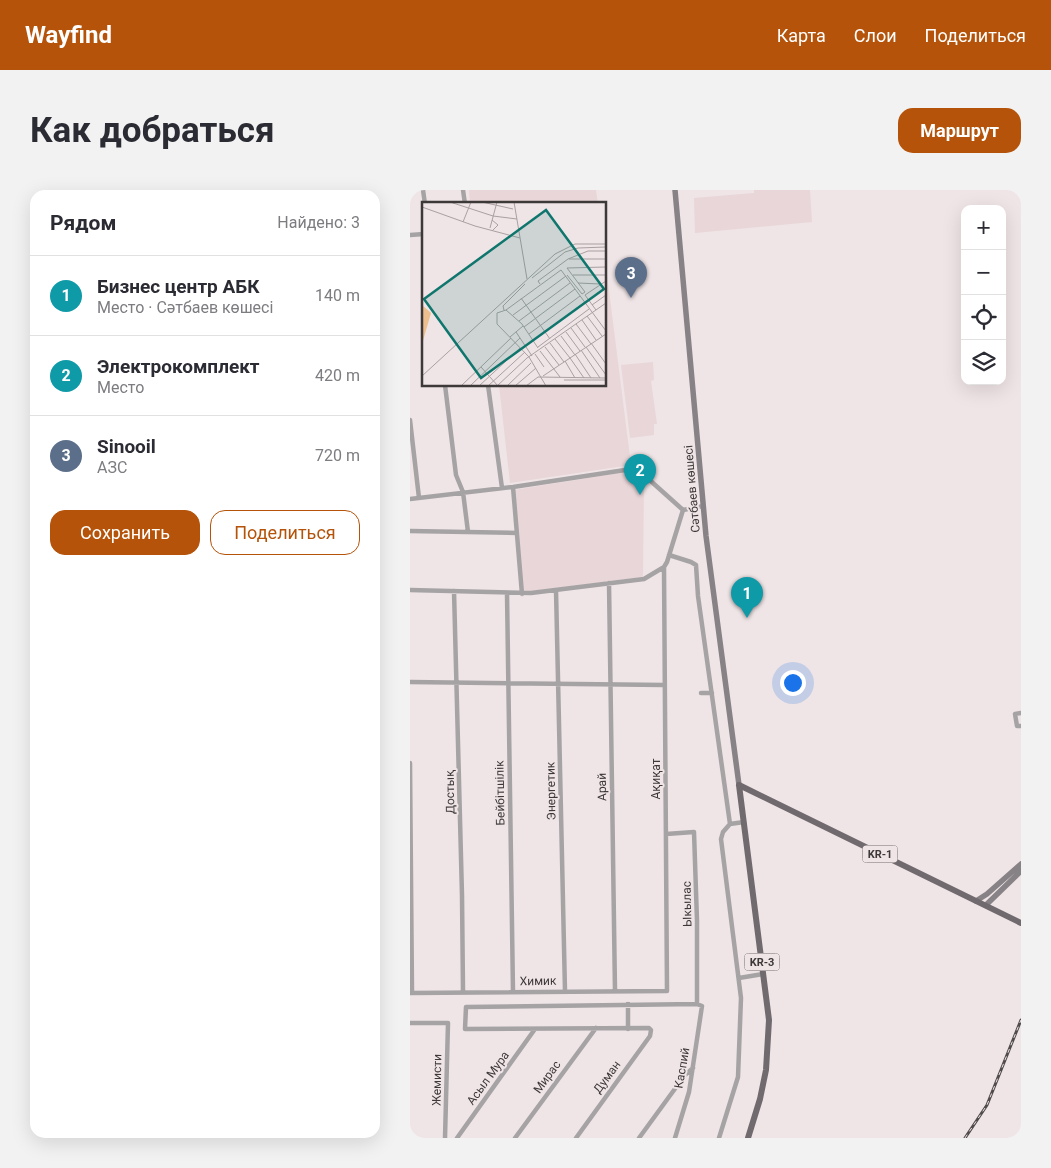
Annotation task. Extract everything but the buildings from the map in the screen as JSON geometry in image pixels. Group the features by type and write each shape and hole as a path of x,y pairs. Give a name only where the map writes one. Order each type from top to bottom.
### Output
{"main road":[{"name":"Сәтбаев көшесі","path":"675,190 703,506 739,785"},
{"name":"KR-3","path":"739,785 769,1020 766,1060 760,1099 748,1138"},
{"name":"KR-1","path":"739,785 1021,922"},
{"path":"976,901 992,890 1021,864"},
{"path":"986,905 1021,871"}],"street":[{"path":"445,386 456,475 463,492 468,532"},
{"path":"488,386 502,488"},
{"path":"410,420 419,498"},
{"path":"410,499 513,487 625,470 636,471 644,475 683,510"},
{"path":"513,487 522,594"},
{"path":"683,510 703,506"},
{"path":"410,590 522,594 644,579 664,566 683,510"},
{"path":"410,531 518,533"},
{"path":"669,555 696,565 698,596 730,824"},
{"name":"Ақиқат","path":"664,566 667,991"},
{"name":"Арай","path":"609,583 614,991"},
{"name":"Энергетик","path":"556,590 565,991"},
{"name":"Достық","path":"454,592 458,683 462,992"},
{"name":"Бейбітшілік","path":"507,593 513,992"},
{"path":"410,682 666,685"},
{"path":"701,693 712,693"},
{"path":"1021,713 1015,714 1018,726 1021,726"},
{"path":"410,763 411,993"},
{"path":"719,1138 738,1077 741,998 721,839 723,832 730,824 744,822"},
{"name":"Ыкылас","path":"666,834 694,832 697,1004"},
{"path":"739,978 763,974"},
{"name":"Химик","path":"411,993 667,991"},
{"path":"628,1004 628,1028 465,1029 466,1006 628,1004 697,1004"},
{"name":"Каспий","path":"675,1138 689,1092 702,1006 697,1004"},
{"name":"Жемисти","path":"410,1023 448,1023 445,1137"},
{"name":"Мирас","path":"515,1138 596,1028"},
{"name":"Думан","path":"576,1138 650,1036 649,1028 628,1028"},
{"name":"Асыл Мура","path":"445,1137 456,1138 535,1029"},
{"path":"639,1138 680,1081 693,1067"}],"shaded area":[{"path":"469,190 596,190 598,202 470,202"},
{"path":"754,190 810,190 812,222 695,233 694,198 754,193"},
{"path":"606,267 631,465 510,483 499,386 606,386"},
{"path":"653,362 654,380 651,381 657,424 654,424 654,435 630,438 621,365"},
{"path":"625,472 636,473 644,478 643,577 523,592 514,490"}],"railway":[{"path":"965,1138 987,1105 1021,1020"}],"place":[{"name":"Sinooil","path":"631,298"},
{"name":"Электрокомплект","path":"640,495"},
{"name":"Бизнес центр АБК","path":"747,618"}]}
